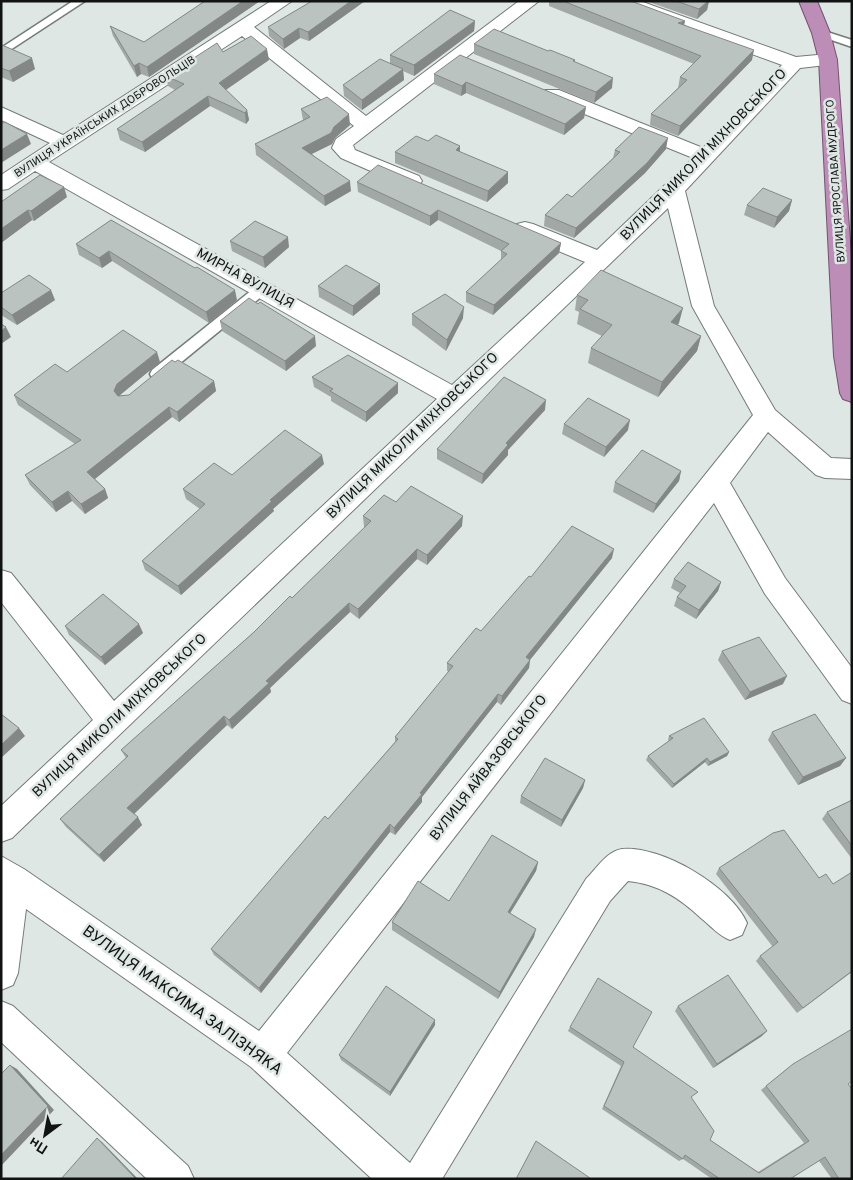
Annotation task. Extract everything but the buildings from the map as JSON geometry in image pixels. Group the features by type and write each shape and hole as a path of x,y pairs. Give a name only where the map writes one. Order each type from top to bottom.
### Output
{"highway":[{"name":"ВУЛИЦЯ ЯРОСЛАВА МУДРОГО","path":"808,1 821,33 828,60 846,356 852,393"}],"street":[{"name":"ВУЛИЦЯ УКРАЇНСЬКИХ ДОБРОВОЛЬЦІВ","path":"1,184 283,1"},
{"path":"429,188 348,154 342,148 343,143 365,125 466,59 530,1"},
{"path":"623,1 794,63"},
{"path":"244,28 365,125"},
{"name":"ВУЛИЦЯ МИКОЛИ МІХНОВСЬКОГО","path":"1,827 674,190 794,63 828,60"},
{"path":"531,85 706,156"},
{"path":"1,113 63,142"},
{"name":"МИРНА ВУЛИЦЯ","path":"35,163 453,398"},
{"path":"674,190 703,306 766,416 825,468 852,469"},
{"path":"510,222 600,260"},
{"name":"ВУЛИЦЯ АЙВАЗОВСЬКОГО","path":"263,1055 716,482 766,416"},
{"path":"716,482 775,586 852,691"},
{"path":"1,581 112,723"},
{"path":"421,1179 598,890 621,865 656,870 693,890 718,909 730,923"},
{"path":"1,973 7,876"},
{"name":"ВУЛИЦЯ МАКСИМА ЗАЛІЗНЯКА","path":"7,876 263,1055 400,1179"},
{"path":"1,1018 176,1179"}],"lane":[{"path":"1,53 80,1"},
{"path":"821,33 852,44"},
{"path":"149,381 262,289"}]}
